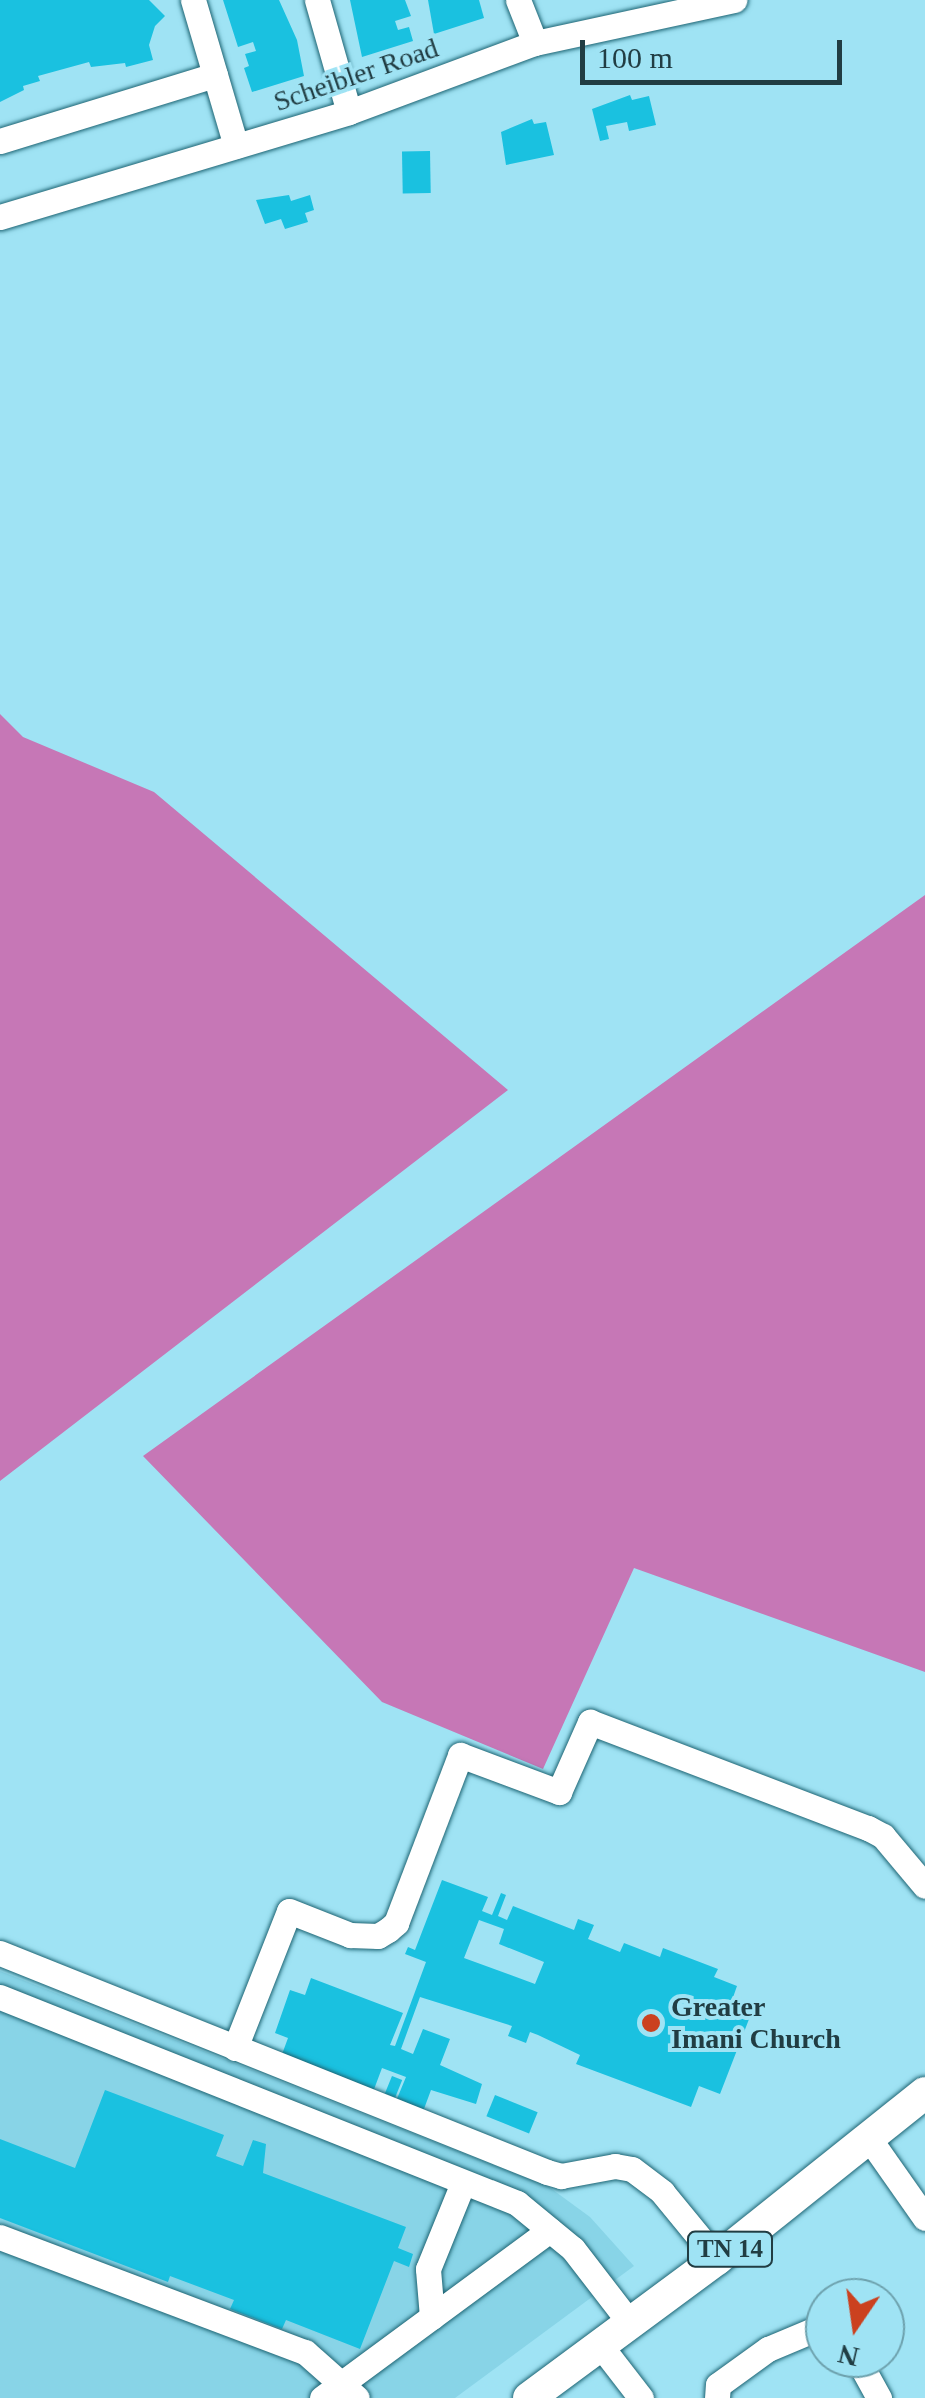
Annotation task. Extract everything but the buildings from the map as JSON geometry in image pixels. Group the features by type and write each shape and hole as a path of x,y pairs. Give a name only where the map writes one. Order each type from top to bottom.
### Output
{"main road":[{"name":"TN 14","path":"529,2398 718,2259 925,2093"}],"street":[{"path":"194,0 236,146"},
{"path":"316,0 349,112"},
{"path":"518,0 535,43"},
{"name":"Scheibler Road","path":"0,216 349,112 535,43 734,0"},
{"path":"0,141 215,75"},
{"path":"236,2048 289,1910 350,1935 378,1936 388,1930 396,1923 460,1755 560,1792 590,1722 868,1828 883,1836 925,1886"},
{"path":"0,1953 547,2172 562,2176 615,2166 632,2169 662,2192 718,2259"},
{"path":"0,1997 516,2203 573,2248 630,2324"},
{"path":"868,2138 925,2218"},
{"path":"432,2317 428,2269 463,2184"},
{"path":"322,2398 350,2390 432,2317 550,2230"},
{"path":"0,2237 305,2352 350,2390"},
{"path":"717,2398 718,2385 768,2348 805,2332"},
{"path":"600,2345 641,2398"}],"shaded area":[{"path":"0,714 23,737 154,792 508,1090 0,1481"},
{"path":"925,895 925,1672 634,1568 543,1769 382,1702 143,1456"},
{"path":"0,1971 549,2187 590,2217 634,2266 455,2398 0,2398"}],"place":[{"name":"Greater Imani Church","path":"651,2023"}]}
